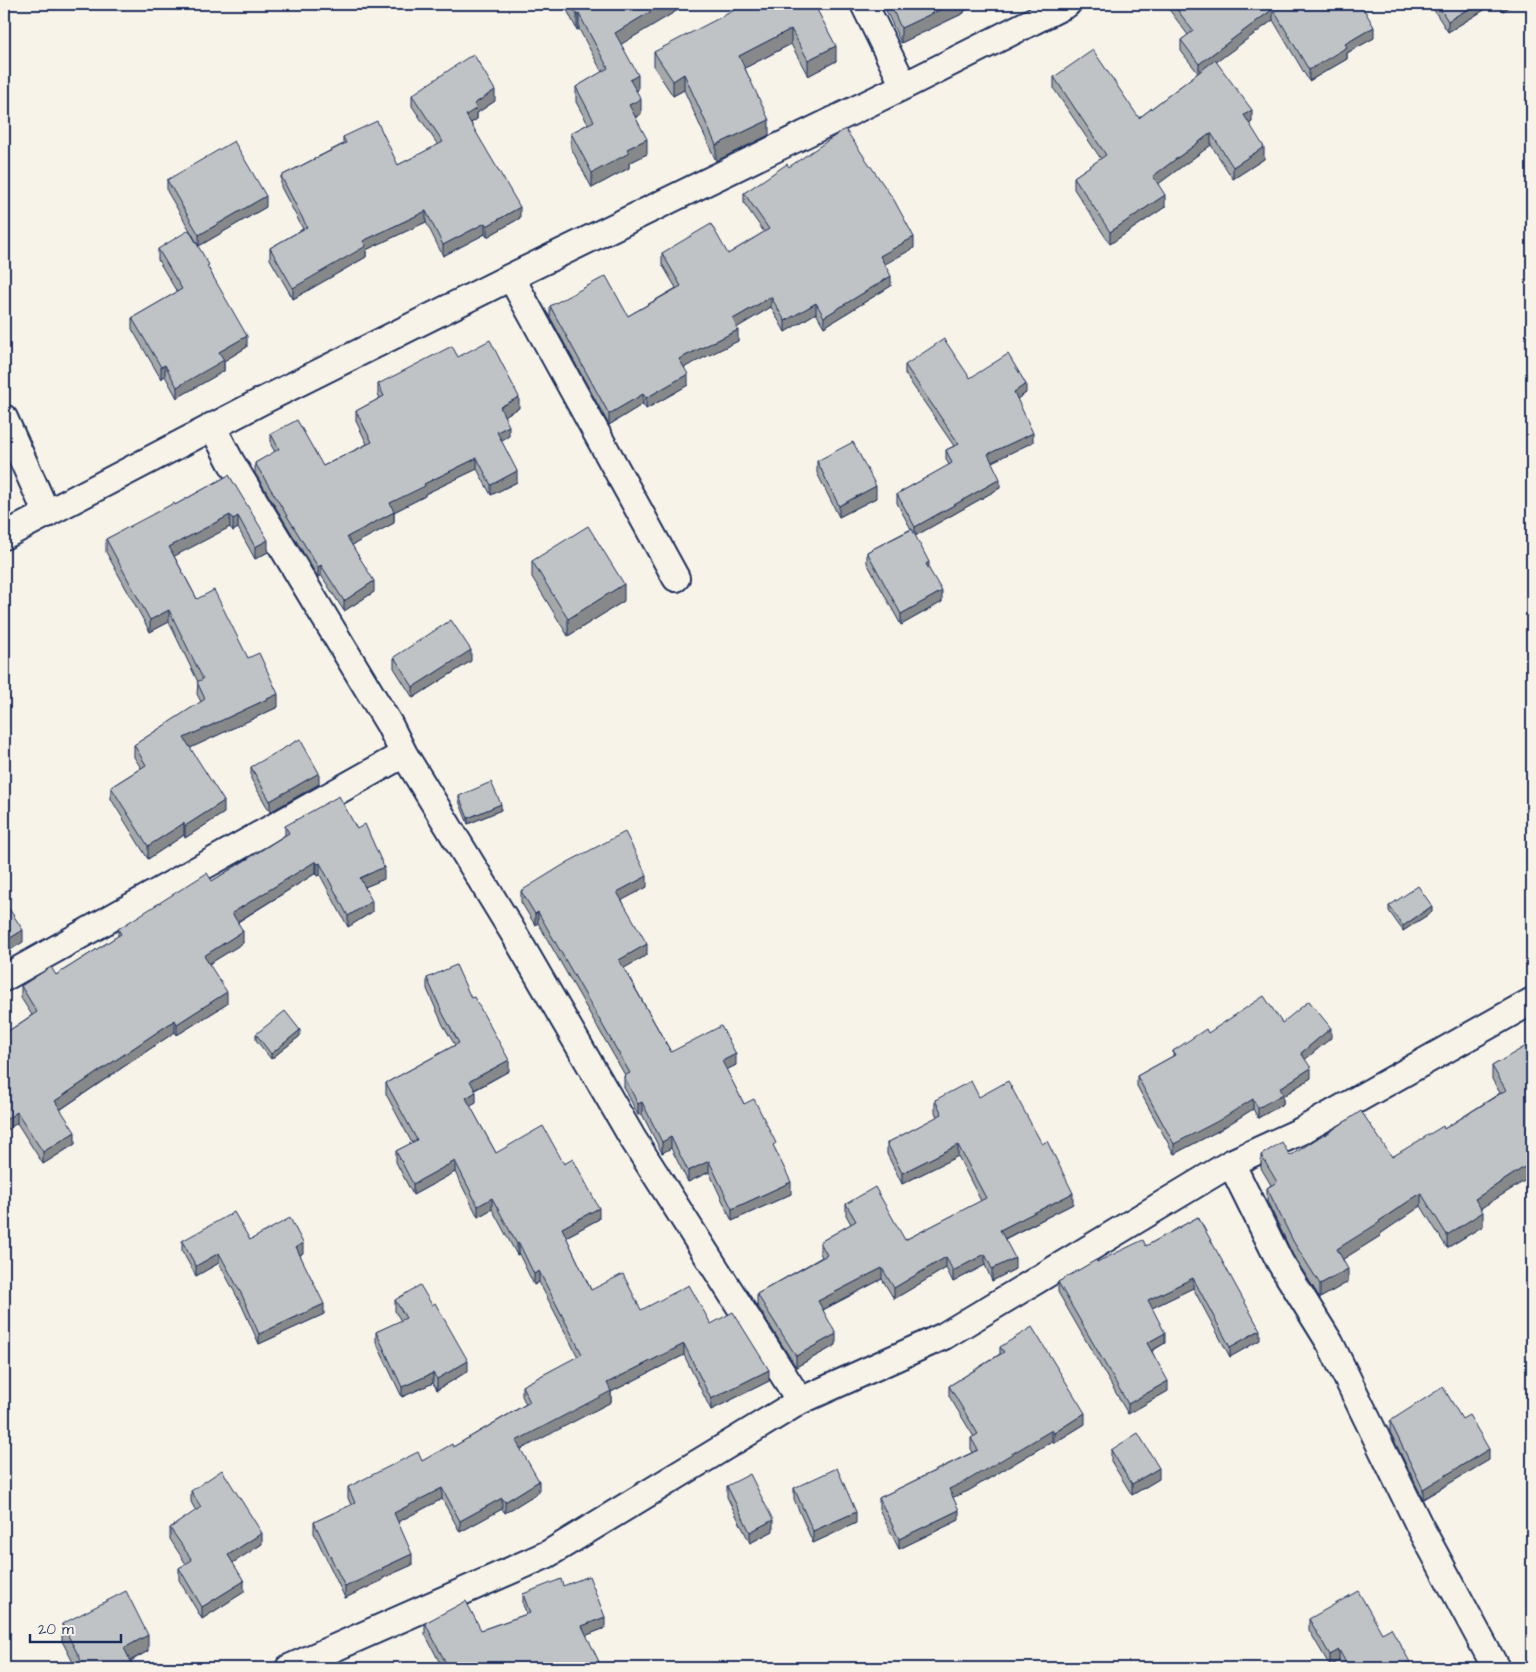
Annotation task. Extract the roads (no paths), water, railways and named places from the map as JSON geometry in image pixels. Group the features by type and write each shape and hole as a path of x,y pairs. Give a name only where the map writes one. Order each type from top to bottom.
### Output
{"street":[{"path":"864,4 904,86"},
{"path":"4,536 212,426 1067,4"},
{"path":"511,277 676,578"},
{"path":"4,418 47,514"},
{"path":"212,426 236,470 384,717 404,754 511,929 633,1139 800,1401"},
{"path":"4,978 404,754"},
{"path":"303,1665 548,1554 800,1401 944,1336 1231,1163 1301,1131 1532,1001"},
{"path":"1231,1163 1280,1262 1330,1343 1418,1523 1496,1668"}]}
